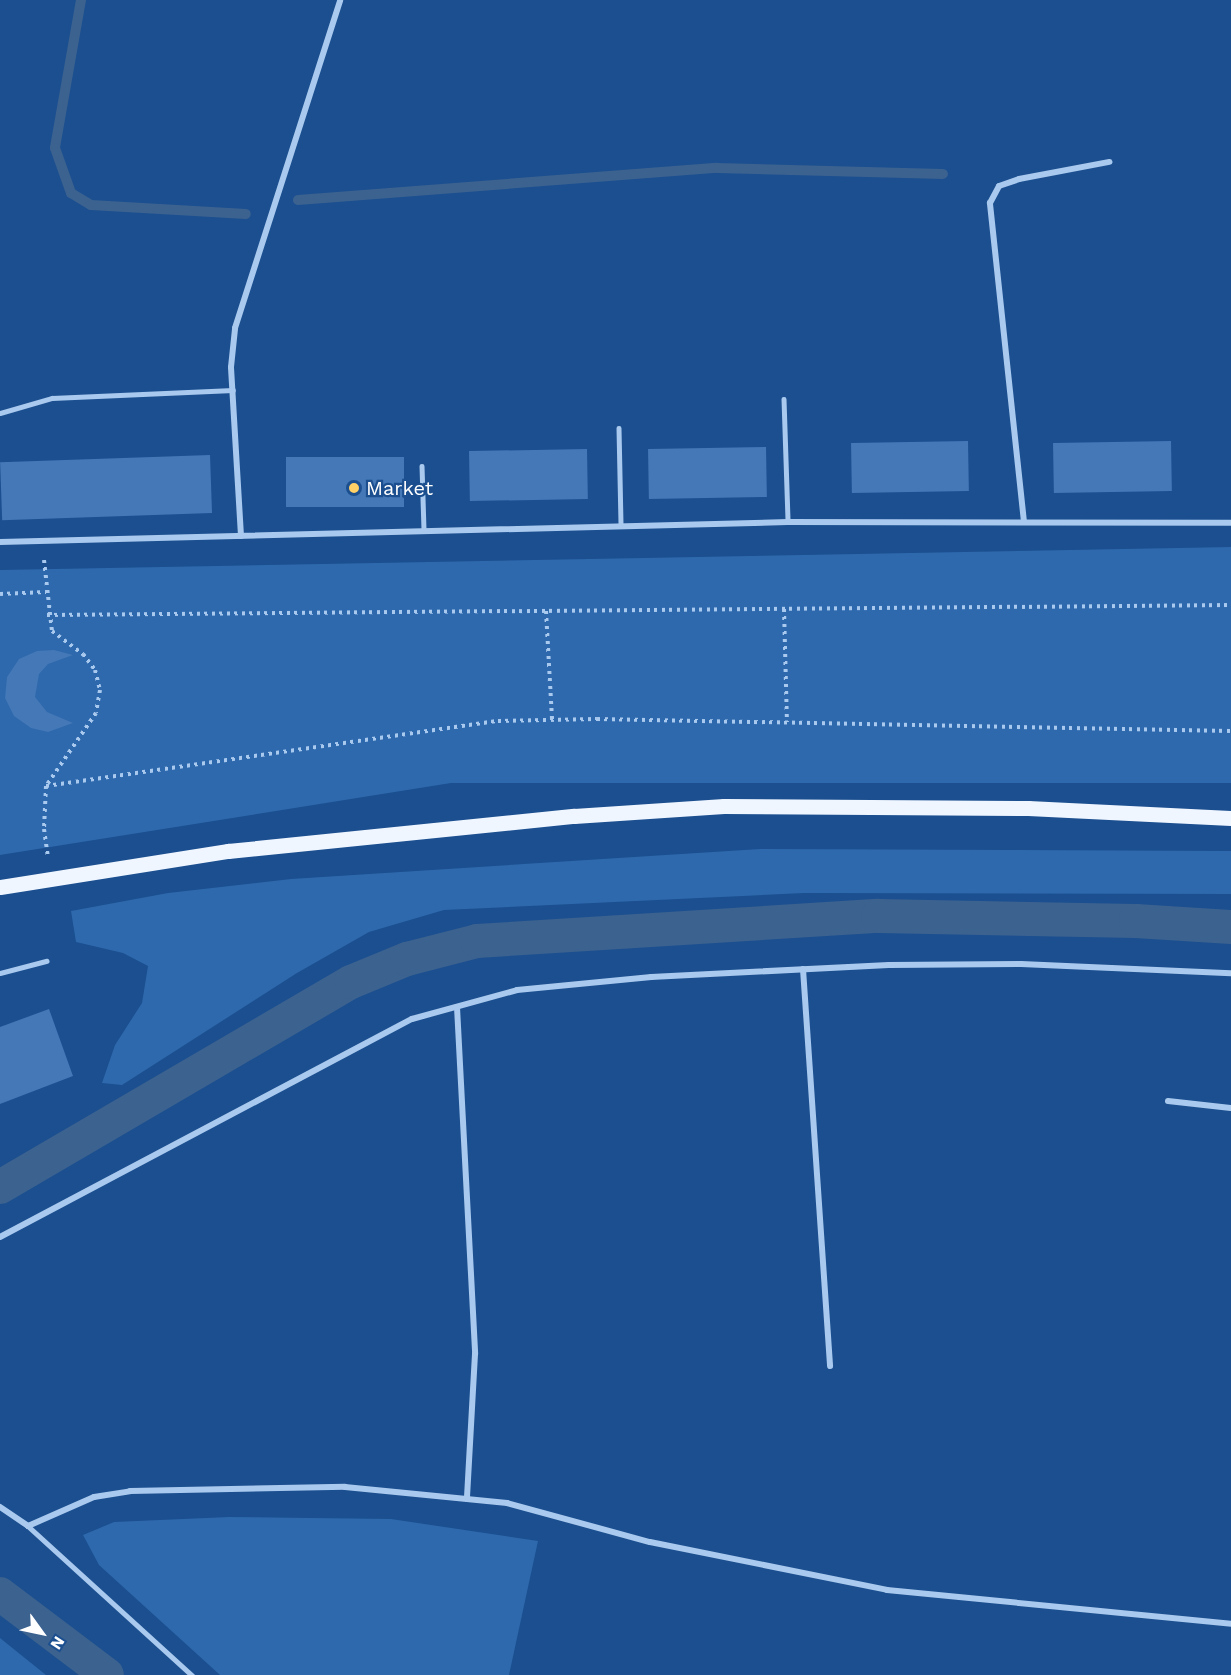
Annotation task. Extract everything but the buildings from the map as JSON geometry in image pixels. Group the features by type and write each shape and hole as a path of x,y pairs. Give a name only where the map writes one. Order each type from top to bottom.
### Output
{"main road":[{"path":"0,887 240,850 574,816 724,806 1028,808 1231,818"}],"street":[{"path":"241,536 233,390 236,328 340,0"},
{"path":"1024,522 990,203 999,186 1019,179 1109,162"},
{"path":"0,542 788,522 1231,523"},
{"path":"0,1238 412,1019 539,988 651,976 803,969 1021,964 1231,973"},
{"path":"803,969 830,1366"},
{"path":"457,1007 475,1354 467,1499"},
{"path":"1168,1101 1231,1108"},
{"path":"0,1507 28,1526 94,1497 173,1488 345,1487 507,1503 650,1542 887,1590 1231,1624"}],"lane":[{"path":"0,413 52,398 233,390"},
{"path":"783,399 788,522"},
{"path":"619,428 621,526"},
{"path":"422,466 424,531"},
{"path":"0,973 46,961"},
{"path":"28,1526 192,1675"}],"path":[{"path":"43,541 47,615 52,632 83,654 95,670 100,690 96,713 46,786 44,829 51,878"},
{"path":"0,594 46,592"},
{"path":"47,615 1231,605"},
{"path":"784,609 787,722"},
{"path":"546,611 552,720"},
{"path":"46,786 498,721 787,722 1231,730"}],"shaded area":[{"path":"1231,547 1231,783 451,783 0,855 0,570"},
{"path":"760,849 1231,851 1231,894 804,893 444,910 369,932 297,973 122,1085 102,1083 115,1045 142,1003 148,966 123,953 76,942 71,911 168,893 291,879"},
{"path":"229,1517 391,1519 538,1541 509,1675 220,1675 99,1565 83,1535 114,1522"},
{"path":"0,1638 46,1675 0,1675"}],"waterway":[{"path":"81,0 55,148 71,193 91,205 246,214"},
{"path":"298,200 717,168 943,174"},
{"path":"0,1187 351,982 407,959 477,941 878,916 1136,921 1231,927"},
{"path":"0,1594 107,1675"}],"place":[{"name":"Market","path":"354,488"}]}
